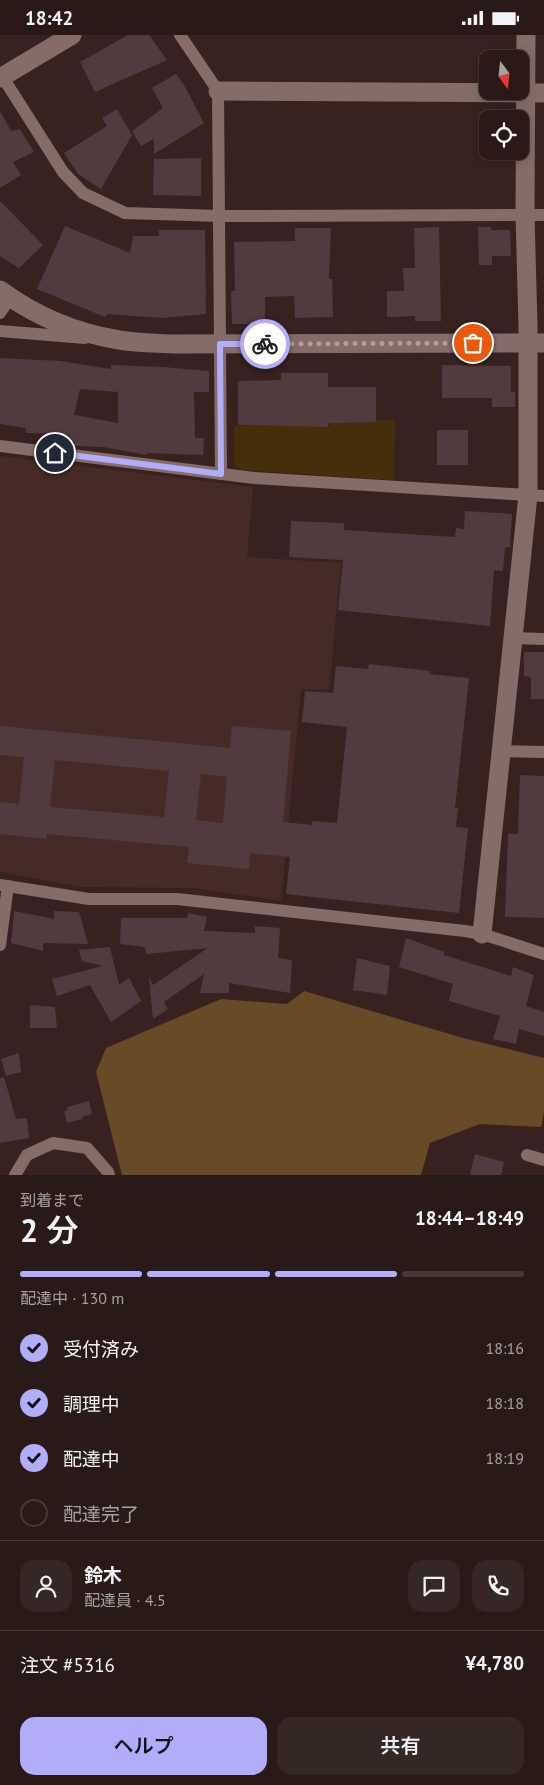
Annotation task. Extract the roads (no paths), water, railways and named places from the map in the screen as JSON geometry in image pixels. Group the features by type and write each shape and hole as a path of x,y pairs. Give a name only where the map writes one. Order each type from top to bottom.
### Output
{"street":[{"path":"72,35 1,77 63,171 83,193 125,213 220,215 544,215"},
{"path":"180,35 218,91 221,474"},
{"path":"482,934 513,638 536,495 536,343 524,215 535,93 526,35"},
{"path":"218,91 535,93"},
{"path":"3,300 20,305 68,327 120,341"},
{"path":"0,331 173,344 536,343"},
{"path":"0,446 254,478 536,495"},
{"path":"513,638 544,639"},
{"path":"501,751 544,752"},
{"path":"0,945 4,885 79,898 177,899 482,934 544,954"},
{"path":"15,1175 27,1155 53,1143 87,1147 109,1175"},
{"path":"528,1155 544,1160"}]}
